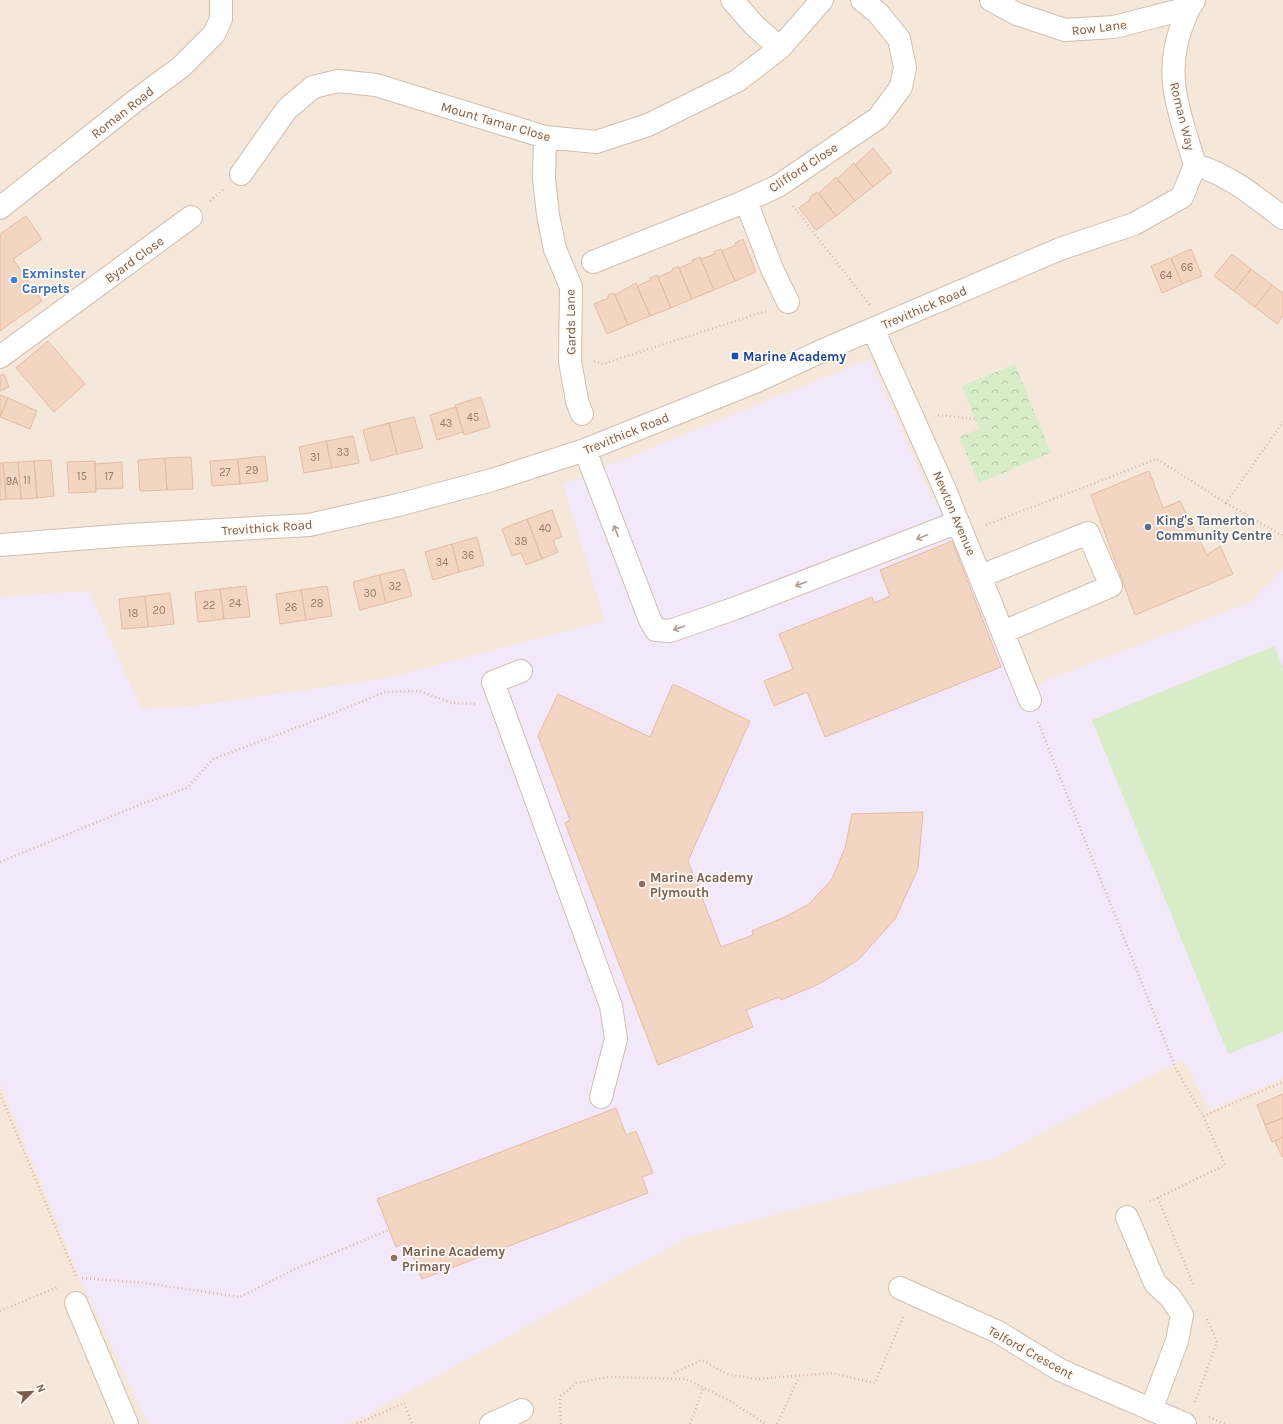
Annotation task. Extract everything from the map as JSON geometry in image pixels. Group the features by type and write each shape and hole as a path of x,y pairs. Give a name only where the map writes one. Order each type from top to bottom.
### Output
{"street":[{"name":"Roman Road","path":"0,208 135,100 181,67 214,34 221,19 221,0"},
{"path":"732,0 754,25 780,48"},
{"name":"Mount Tamar Close","path":"241,174 287,109 313,87 338,81 376,85 545,138 596,142 648,125 737,81 780,48 822,0"},
{"name":"Clifford Close","path":"593,262 746,201 778,186 878,118 901,87 905,67 899,39 878,13 862,0"},
{"name":"Row Lane","path":"991,0 1017,14 1065,30 1114,27 1192,4"},
{"name":"Roman Way","path":"1192,4 1176,41 1172,72 1177,103 1195,165"},
{"name":"Gards Lane","path":"545,138 544,179 548,215 555,249 571,288 570,361 577,401 582,414"},
{"path":"1195,165 1211,169 1244,189 1283,218"},
{"name":"Trevithick Road","path":"0,545 129,535 309,525 398,505 492,480 585,450 757,381 879,326 1060,249 1134,224 1182,197 1195,165"},
{"path":"746,201 772,269 788,302"},
{"name":"Byard Close","path":"0,357 191,217"},
{"name":"Newton Avenue","path":"879,326 910,412 961,528 1030,700"},
{"path":"585,450 650,620 656,630 670,631 961,528"},
{"path":"981,576 1088,533 1111,586 1003,632"},
{"path":"521,671 493,682 611,1006 616,1039 601,1097"},
{"path":"1126,1217 1155,1283 1171,1298 1182,1315 1176,1341 1151,1410"},
{"name":"Telford Crescent","path":"906,1291 998,1332 1060,1370 1185,1424"},
{"path":"76,1303 127,1424"},
{"path":"491,1424 522,1410"}],"path":[{"path":"191,217 241,174"},
{"path":"778,186 879,326"},
{"path":"594,361 603,364 788,302"},
{"path":"910,412 975,419"},
{"path":"1226,503 1283,422"},
{"path":"961,528 1156,459 1226,503 1283,536"},
{"path":"0,862 144,803 188,788 213,759 385,692 419,691 452,703 478,704 499,698"},
{"path":"1030,700 1176,1069 1203,1116 1225,1165 1135,1209 1126,1217"},
{"path":"1203,1116 1283,1082"},
{"path":"0,1094 78,1279"},
{"path":"73,1280 78,1279 145,1283 240,1298 295,1269 389,1230"},
{"path":"0,1311 62,1285"},
{"path":"674,1373 702,1360 727,1374 756,1379 831,1373 874,1383 906,1291"},
{"path":"777,1424 800,1376"},
{"path":"561,1424 560,1398 576,1383 609,1377 686,1379 730,1401 766,1424"},
{"path":"690,1424 703,1388"},
{"path":"357,1424 404,1403 412,1424"}],"shaded area":[{"path":"0,0 1283,0 1283,1424 0,1424"},
{"name":"Marine Academy Plymouth","path":"870,359 929,492 954,535 1018,697 1047,680 1249,603 1283,569 1283,1078 1210,1110 1183,1059 992,1159 688,1237 365,1416 346,1424 148,1424 80,1278 0,1083 0,597 89,591 141,709 193,706 387,678 605,621 563,484"}],"green space":[{"path":"1015,364 1051,453 979,483 959,437 979,429 962,386"},
{"path":"1274,646 1283,667 1283,1032 1228,1054 1092,720"}],"building":[{"path":"873,148 892,172 873,187 855,165"},
{"path":"854,163 873,187 855,201 837,179"},
{"path":"836,177 855,201 836,216 819,193"},
{"path":"817,192 836,216 816,230 799,208 811,199 810,197"},
{"name":"Exminster Carpets","path":"26,216 42,239 13,259 42,301 0,331 0,234"},
{"path":"743,239 756,272 735,281 722,251 736,245 735,243"},
{"path":"721,249 735,281 714,290 701,259 715,254 714,252"},
{"path":"1191,249 1202,276 1182,284 1171,258"},
{"path":"1232,254 1251,269 1234,291 1214,276"},
{"path":"700,257 714,290 692,299 679,268"},
{"path":"1171,258 1182,284 1162,293 1151,266"},
{"path":"678,266 692,299 671,308 658,277 672,271 672,269"},
{"path":"1251,269 1272,285 1255,307 1234,291"},
{"path":"657,275 671,308 650,316 637,286 651,280 650,278"},
{"path":"636,283 650,316 628,325 615,295"},
{"path":"1272,285 1283,293 1283,316 1277,324 1255,307"},
{"path":"614,293 628,325 607,334 594,304 608,298 608,295"},
{"path":"48,341 85,384 54,412 16,368"},
{"path":"4,374 9,387 0,391 0,376"},
{"path":"0,395 8,398 0,417"},
{"path":"481,397 490,427 464,435 455,405"},
{"path":"8,398 37,411 30,429 0,417"},
{"path":"456,407 463,432 437,440 430,415"},
{"path":"414,417 423,448 397,454 389,423"},
{"path":"389,423 397,454 371,461 363,430"},
{"path":"353,436 359,463 332,468 326,441"},
{"path":"326,441 332,468 304,473 299,447"},
{"path":"265,456 268,481 240,484 238,459"},
{"path":"191,457 193,489 167,490 165,458"},
{"path":"165,458 167,490 140,491 138,460"},
{"path":"238,459 240,484 212,486 210,461"},
{"path":"51,460 54,496 37,498 34,461"},
{"path":"34,461 37,498 21,499 18,462"},
{"path":"95,461 96,492 69,493 67,462"},
{"path":"18,462 21,499 6,499 3,463"},
{"path":"122,462 123,488 96,489 95,464"},
{"path":"0,463 3,463 6,499 0,500"},
{"name":"King's Tamerton Community Centre","path":"1149,471 1163,508 1180,501 1207,555 1220,546 1233,574 1135,615 1091,495"},
{"path":"552,510 562,537 553,540 558,552 542,559 527,519"},
{"path":"527,519 542,559 526,565 521,553 512,556 502,529"},
{"path":"477,537 484,565 459,572 452,544"},
{"path":"952,541 1001,667 825,737 807,692 774,706 764,681 793,669 779,634 872,597 874,603 890,596 880,570"},
{"path":"452,544 459,572 433,580 425,552"},
{"path":"404,569 412,596 386,603 379,575"},
{"path":"379,575 386,603 360,610 353,582"},
{"path":"246,586 250,617 224,619 220,589"},
{"path":"327,586 332,616 306,620 301,590"},
{"path":"220,589 224,619 198,622 195,592"},
{"path":"301,590 306,620 280,624 276,594"},
{"path":"170,593 174,624 148,627 145,596"},
{"path":"145,596 148,627 122,629 119,599"},
{"path":"673,684 750,721 688,861 721,947 753,935 752,931 785,917 809,904 832,879 845,848 852,814 923,812 918,869 895,919 858,960 819,984 781,1000 779,997 746,1010 753,1027 658,1065 565,823 570,820 538,736 558,694 650,737"},
{"path":"1283,1094 1283,1118 1265,1125 1257,1105"},
{"path":"616,1108 626,1135 636,1131 653,1173 642,1177 648,1193 422,1279 407,1242 396,1247 377,1199"},
{"path":"1283,1118 1283,1137 1272,1142 1265,1125"},
{"path":"1283,1137 1283,1157 1282,1157 1275,1141"}],"place":[{"name":"Exminster Carpets","path":"14,280"},
{"name":"Marine Academy","path":"735,356"},
{"name":"King's Tamerton Community Centre","path":"1148,527"},
{"name":"Marine Academy Plymouth","path":"642,884"},
{"name":"Marine Academy Primary","path":"394,1258"}]}
